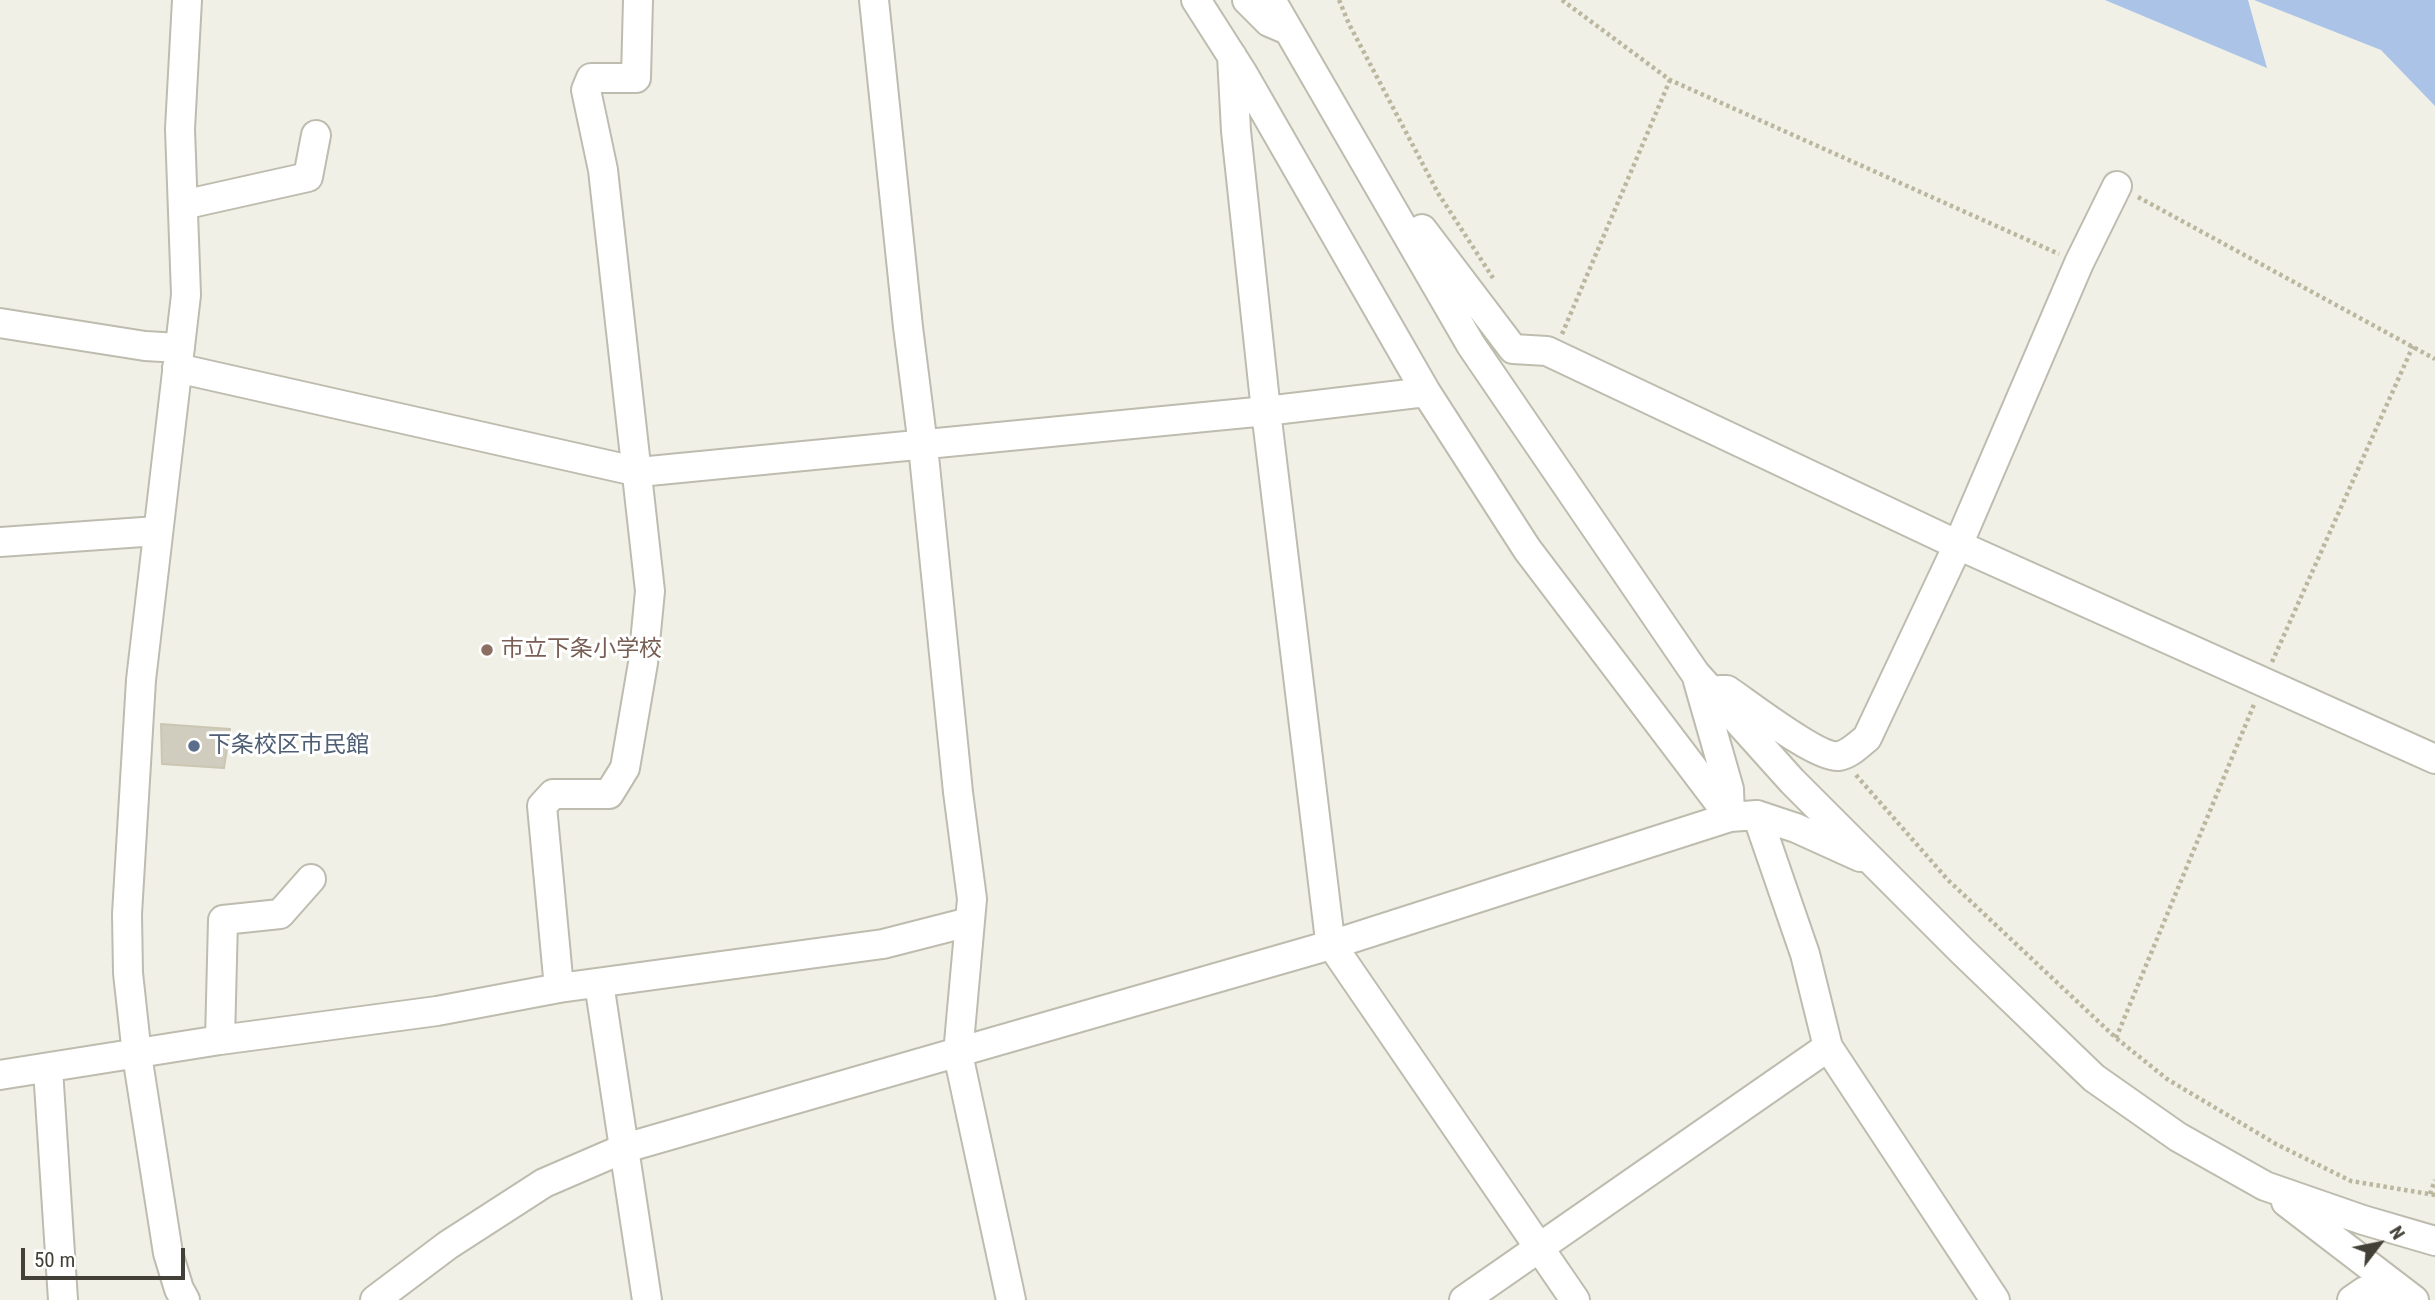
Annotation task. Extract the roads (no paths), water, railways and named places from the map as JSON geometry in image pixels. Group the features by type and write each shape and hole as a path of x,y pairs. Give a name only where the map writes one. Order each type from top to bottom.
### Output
{"street":[{"path":"185,1300 168,1253 137,1055 128,973 127,914 141,680 186,295 180,129 187,0"},
{"path":"559,988 542,806 553,794 609,794 625,768 643,663 650,591 639,472 603,170 586,90 591,78 636,78 638,0"},
{"path":"874,0 958,792 972,899 958,1054 1011,1300"},
{"path":"1196,0 1232,57 1426,392 1527,549 1744,816"},
{"path":"1247,0 1269,22 1289,30"},
{"path":"1271,0 1471,345 1703,681 1792,780 2094,1079 2178,1137 2265,1186 2414,1300"},
{"path":"1232,57 1236,131 1266,411 1329,932 1334,944 1575,1300"},
{"path":"183,203 308,177 316,135"},
{"path":"1703,681 1727,690 1820,753 1840,756 1853,750 1867,738 1958,545 2079,262 2117,186"},
{"path":"1381,188 1408,212 1513,348 1547,351 1958,545 2435,759"},
{"path":"0,323 145,346 178,358 639,472 923,446 1426,392"},
{"path":"0,542 157,531"},
{"path":"1703,681 1729,789 1744,816 1805,954 1828,1047 1995,1300"},
{"path":"375,1300 448,1245 544,1183 625,1148 1334,944 1744,816 1796,828 1876,864"},
{"path":"220,1040 223,920 280,914 311,879"},
{"path":"0,1075 220,1040 437,1011 559,988 883,944 969,922"},
{"path":"599,983 647,1300"},
{"path":"1464,1300 1828,1047"},
{"path":"48,1069 63,1300"},
{"path":"2265,1186 2363,1220 2435,1241"},
{"path":"2352,1300 2365,1291 2389,1300"}],"water":[{"path":"2105,0 2248,0 2267,68"},
{"path":"2254,0 2435,0 2435,106 2381,50"}],"place":[{"name":"市立下条小学校","path":"487,650"},
{"name":"下条校区市民館","path":"194,746"}]}
